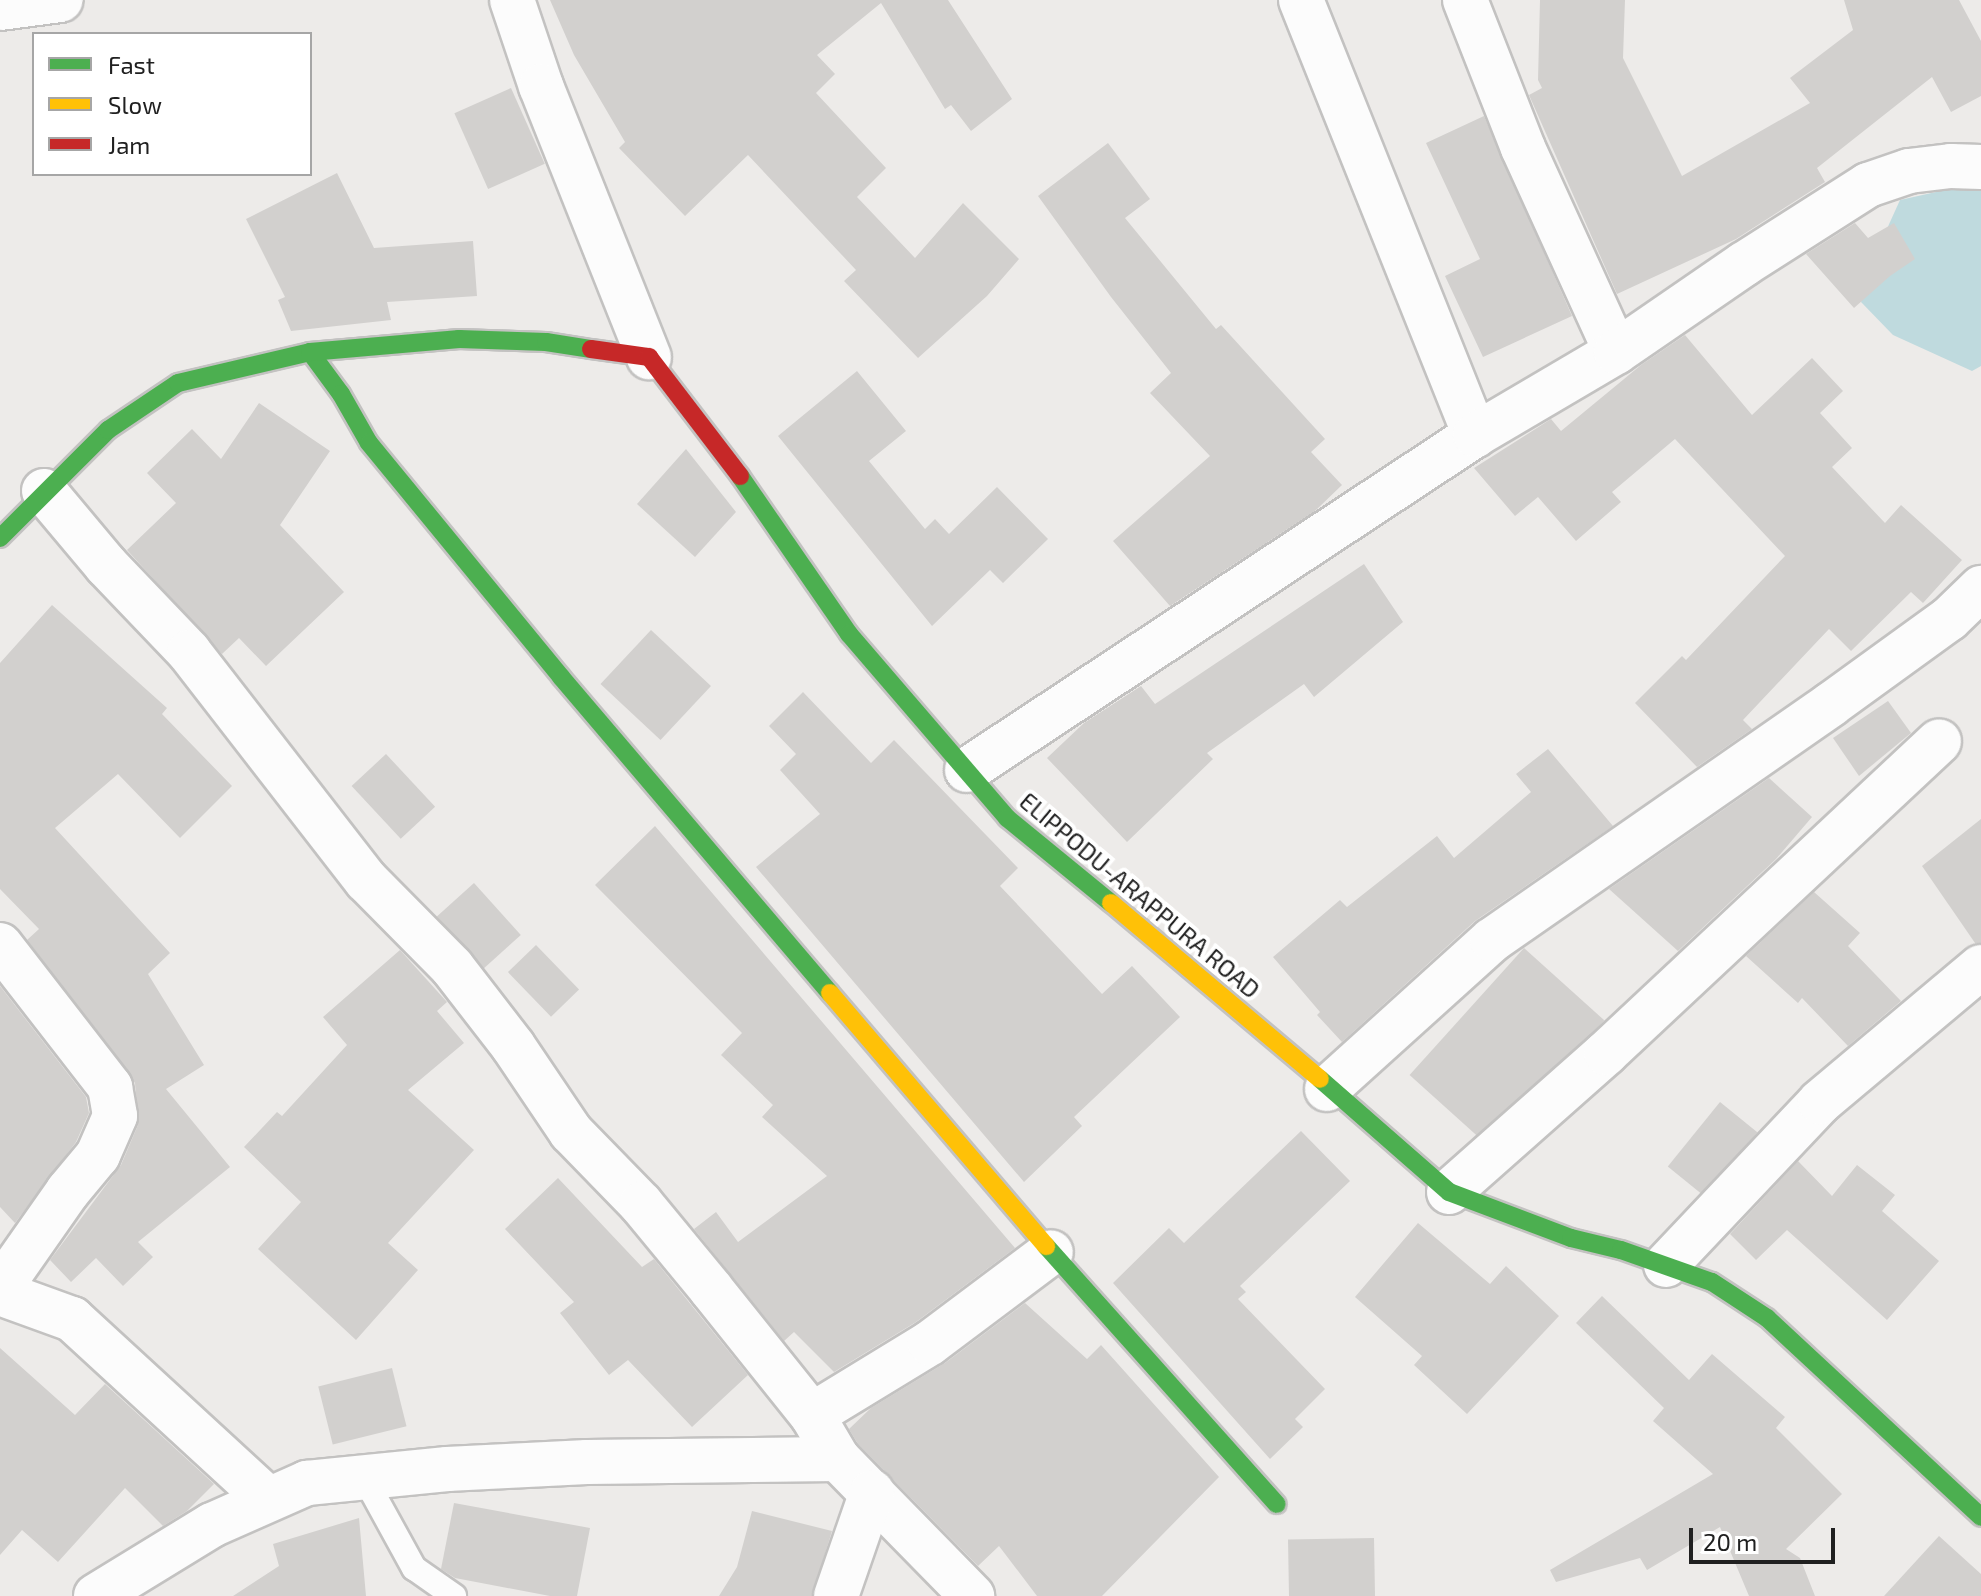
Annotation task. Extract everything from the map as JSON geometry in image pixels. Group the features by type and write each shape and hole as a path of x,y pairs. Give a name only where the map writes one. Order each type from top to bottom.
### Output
{"street":[{"path":"0,8 60,0"},
{"path":"512,0 541,86 649,357"},
{"path":"1301,0 1475,435"},
{"path":"1465,0 1523,148 1616,352"},
{"path":"967,770 1475,435 1616,352 1744,264 1868,185 1909,171 1951,166 1981,167"},
{"path":"0,538 108,430 178,383 310,352 459,339 546,342 649,357"},
{"path":"310,352 341,394 369,443 490,591 1051,1252 1277,1504"},
{"name":"ELIPPODU-ARAPPURA ROAD","path":"649,357 753,492 849,634 1007,818 1228,999 1327,1089 1449,1192 1571,1238 1666,1265 1712,1282 1767,1318 1981,1517"},
{"path":"44,491 106,565 189,652 366,880 452,967 513,1046 571,1132 641,1204 812,1415 838,1459 972,1596"},
{"path":"1327,1089 1492,940 1830,705 1949,619 1981,588"},
{"path":"1449,1192 1606,1053 1939,741"},
{"path":"0,945 110,1087 115,1116 98,1155 68,1191 0,1290 72,1319 268,1499"},
{"path":"1666,1265 1820,1102 1981,967"},
{"path":"812,1415 930,1343 1051,1252"},
{"path":"113,1593 212,1525 307,1483 447,1469 587,1462 838,1459"},
{"path":"836,1596 872,1492"}],"lane":[{"path":"365,1479 414,1568 454,1596"}],"water":[{"path":"1981,182 1981,366 1972,371 1893,335 1861,302 1876,253 1900,200"}],"building":[{"path":"550,0 948,0 1012,99 971,131 951,105 945,109 881,3 817,55 835,74 816,93 886,168 857,197 915,258 963,203 1019,259 987,296 918,358 844,281 856,270 748,155 685,216 619,148 625,142 574,55"},
{"path":"1540,0 1625,0 1623,58 1682,176 1810,103 1790,78 1853,30 1844,0 1959,0 1981,41 1981,96 1951,112 1932,77 1817,168 1825,182 1736,239 1617,294 1529,95 1542,88 1538,80"},
{"path":"511,88 545,164 488,189 454,113"},
{"path":"1484,116 1572,316 1483,357 1445,276 1480,259 1426,143"},
{"path":"1108,143 1150,199 1125,218 1216,329 1221,325 1325,439 1311,452 1342,485 1315,511 1170,606 1113,541 1210,456 1150,393 1171,373 1038,196"},
{"path":"337,173 374,248 473,241 477,296 387,302 391,320 291,331 278,300 285,297 246,219"},
{"path":"1855,223 1868,238 1894,223 1915,259 1890,276 1854,308 1806,254"},
{"path":"1685,335 1752,415 1812,358 1843,391 1820,413 1852,448 1832,467 1885,523 1901,505 1962,560 1923,603 1911,592 1851,651 1829,629 1743,720 1752,729 1697,767 1635,703 1682,656 1686,660 1785,556 1675,439 1612,492 1621,502 1576,541 1538,497 1515,516 1474,468 1551,419 1561,431 1641,365"},
{"path":"857,371 906,431 869,461 925,529 935,519 949,534 997,487 1048,539 1003,583 990,570 932,626 778,436"},
{"path":"259,403 330,451 280,525 344,592 266,666 239,638 222,654 127,550 176,503 147,473 192,429 221,459"},
{"path":"686,449 736,512 695,557 637,504"},
{"path":"1364,564 1403,622 1314,697 1304,684 1207,753 1213,759 1127,842 1047,758 1084,723 1141,686 1155,704"},
{"path":"52,605 167,708 162,714 232,786 180,838 118,774 55,828 170,953 148,974 204,1065 166,1089 230,1167 138,1242 153,1257 123,1286 96,1258 71,1282 50,1260 121,1165 138,1125 135,1083 27,940 39,929 0,889 0,663"},
{"path":"651,630 711,686 661,740 601,684"},
{"path":"803,692 871,763 894,740 1018,868 1000,886 1102,994 1132,966 1180,1017 1074,1117 1082,1126 1024,1182 756,867 820,814 780,770 796,754 769,726"},
{"path":"1888,701 1911,733 1859,776 1833,738"},
{"path":"1548,749 1613,826 1475,921 1342,1042 1273,957 1340,900 1347,907 1437,836 1454,858 1531,792 1516,774"},
{"path":"386,754 435,807 401,839 352,786"},
{"path":"1769,778 1812,817 1776,859 1678,951 1609,889"},
{"path":"1981,819 1981,943 1975,943 1922,866"},
{"path":"655,826 1015,1248 916,1322 834,1372 794,1332 784,1341 694,1229 716,1212 738,1242 827,1176 762,1117 773,1105 721,1055 742,1033 595,885"},
{"path":"474,883 521,935 484,968 437,916"},
{"path":"1814,892 1860,933 1848,946 1901,1001 1848,1046 1802,998 1798,1003 1746,956"},
{"path":"536,945 579,990 551,1017 508,972"},
{"path":"1524,948 1604,1020 1490,1147 1410,1075"},
{"path":"400,950 447,1002 437,1011 464,1043 408,1090 474,1150 388,1243 418,1270 356,1340 258,1249 301,1202 244,1147 277,1112 282,1116 347,1045 323,1017"},
{"path":"0,986 86,1097 89,1113 76,1142 15,1223 0,1207"},
{"path":"1720,1102 1757,1132 1705,1197 1668,1167"},
{"path":"1301,1131 1350,1181 1240,1286 1246,1292 1238,1299 1325,1389 1295,1419 1303,1427 1270,1459 1113,1283 1169,1228 1184,1243"},
{"path":"1798,1161 1832,1196 1857,1165 1895,1195 1882,1211 1939,1261 1887,1320 1787,1230 1756,1260 1730,1234"},
{"path":"558,1178 642,1267 654,1259 748,1375 692,1427 628,1360 609,1375 560,1313 574,1302 505,1229"},
{"path":"1418,1223 1490,1284 1506,1266 1559,1316 1467,1414 1414,1365 1422,1356 1355,1297"},
{"path":"1602,1296 1689,1380 1712,1354 1785,1417 1776,1428 1842,1494 1786,1549 1800,1558 1815,1596 1749,1596 1720,1527 1647,1570 1640,1558 1556,1582 1550,1570 1713,1474 1653,1421 1664,1408 1576,1323"},
{"path":"1025,1303 1087,1359 1101,1345 1219,1477 1102,1596 1037,1596 999,1546 978,1566 858,1444 849,1429 871,1408 945,1363"},
{"path":"0,1348 75,1415 105,1384 214,1484 187,1511 163,1526 125,1488 58,1562 22,1530 0,1555"},
{"path":"392,1368 407,1426 333,1445 318,1386"},
{"path":"454,1503 590,1528 577,1596 550,1596 455,1578 441,1569"},
{"path":"752,1511 832,1531 812,1596 719,1596 737,1567"},
{"path":"359,1518 366,1596 233,1596 279,1566 273,1544"},
{"path":"1939,1536 1981,1574 1981,1596 1884,1596"},
{"path":"1374,1538 1375,1596 1289,1596 1288,1540"}],"traffic: fast":[{"path":"0,538 108,430 178,383 310,352 459,339 546,342 591,349"},
{"path":"310,352 341,394 369,443 561,677 830,993"},
{"path":"740,476 849,634 1007,818 1111,903"},
{"path":"1320,1079 1449,1192 1571,1238 1621,1250 1712,1282 1767,1318 1981,1517"},
{"path":"1046,1246 1277,1504"}],"traffic: slow":[{"path":"1111,903 1320,1079"},
{"path":"830,993 1046,1246"}],"traffic: jam":[{"path":"591,349 649,357 740,476"}]}
